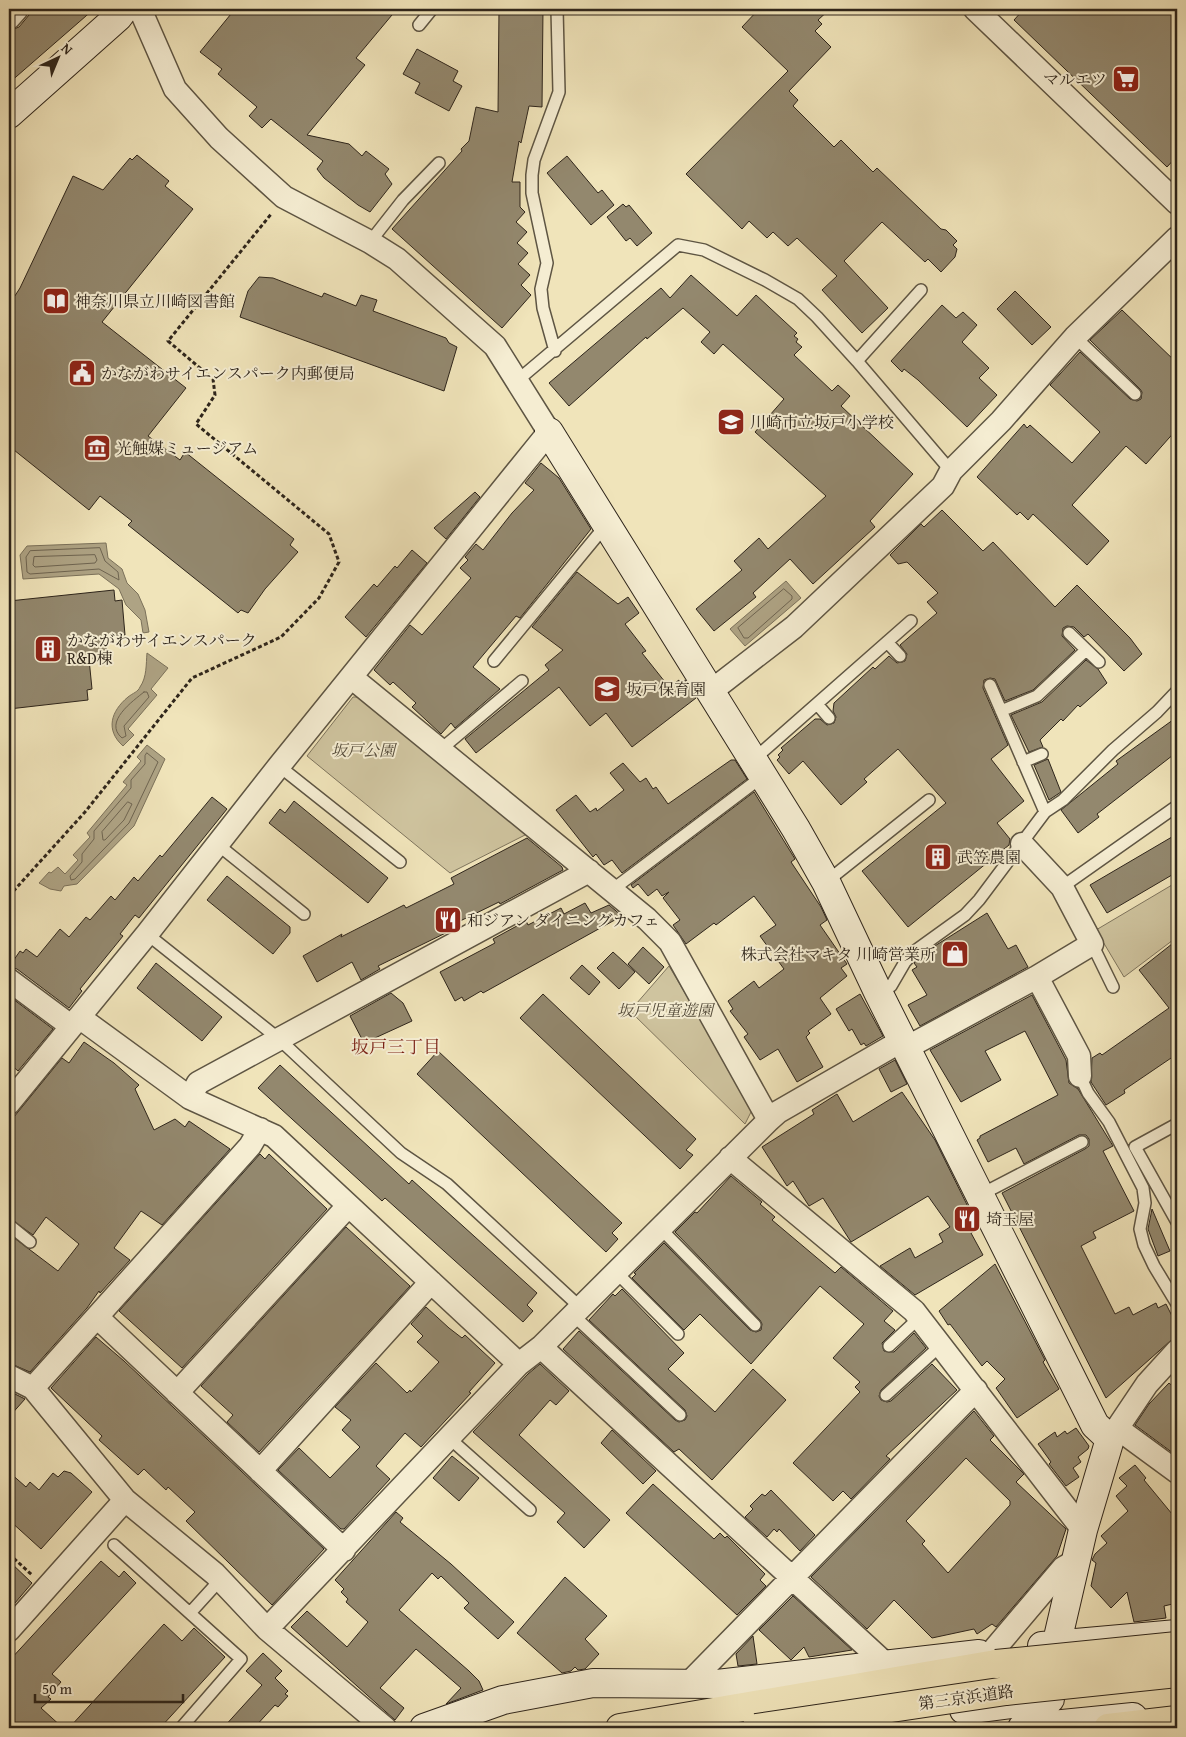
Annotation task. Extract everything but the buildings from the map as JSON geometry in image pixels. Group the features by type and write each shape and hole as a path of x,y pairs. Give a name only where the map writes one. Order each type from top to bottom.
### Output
{"highway":[{"path":"620,1728 996,1664 1177,1646"},
{"name":"第三京浜道路","path":"756,1728 1006,1691 1177,1673"},
{"path":"1108,1728 1177,1720"}],"street":[{"path":"9,18 17,9"},
{"path":"9,114 118,17 124,9"},
{"path":"140,9 176,89 219,138 284,197 370,242 397,259 495,346 518,380 758,768 826,882 879,994 1095,1425 1177,1472"},
{"path":"975,9 1177,203"},
{"path":"710,692 794,627 943,486 951,471 1001,421 1074,337 1177,238"},
{"path":"9,1103 147,934 279,766 549,432"},
{"path":"351,677 647,919 670,942 769,1120"},
{"path":"267,1629 519,1364 541,1347 769,1120 904,1044 1037,977 1092,944 1062,887 1022,844"},
{"path":"190,1098 198,1083 589,871"},
{"path":"1037,977 1079,1056 1080,1076"},
{"path":"9,980 190,1098 274,1136 519,1364"},
{"path":"33,1388 250,1146 260,1129"},
{"path":"730,1158 914,1311 1083,1530"},
{"path":"177,1393 348,1206"},
{"path":"260,1471 431,1282"},
{"path":"96,1317 344,1550"},
{"path":"541,1347 888,1666"},
{"path":"1034,1721 1058,1644 1083,1530 1113,1434 1147,1384 1177,1351"},
{"path":"9,1376 33,1388 125,1500 220,1580 267,1629 385,1728"},
{"path":"686,1685 976,1390"},
{"path":"9,1630 125,1500"},
{"path":"991,1653 1062,1568 1077,1560"},
{"path":"424,1728 502,1700 593,1683 686,1685 888,1666 1058,1644 1177,1634"},
{"path":"1034,1721 1177,1686"},
{"path":"841,1728 1034,1721 1177,1713"}],"lane":[{"path":"419,25 432,9"},
{"path":"555,351 543,308 541,289 547,264 532,193 532,175 534,160 559,92 557,9"},
{"path":"370,242 402,200 439,163"},
{"path":"518,380 555,351 678,245 704,250 766,280 798,299 857,361 951,471"},
{"path":"857,361 921,290"},
{"path":"1074,337 1135,394"},
{"path":"494,661 606,525"},
{"path":"612,890 758,768 816,704 911,621"},
{"path":"1069,633 1099,662"},
{"path":"887,642 900,656"},
{"path":"1001,710 1037,696 1086,650"},
{"path":"440,750 522,681"},
{"path":"990,686 1045,812"},
{"path":"879,994 891,986 905,962 915,951 966,915 1045,812 1063,800 1112,750 1157,712 1177,691"},
{"path":"816,704 829,718"},
{"path":"1024,762 1042,754"},
{"path":"279,766 400,862"},
{"path":"826,882 929,800"},
{"path":"1062,887 1177,806"},
{"path":"217,844 304,914"},
{"path":"147,934 279,1039 401,1153 447,1184 680,1415"},
{"path":"1092,944 1114,987"},
{"path":"1080,1076 1088,1093 1109,1122 1143,1188 1145,1203 1140,1229 1144,1245 1154,1266 1177,1304"},
{"path":"1177,1124 1135,1147 1177,1222"},
{"path":"980,1195 1082,1142"},
{"path":"9,1226 30,1242"},
{"path":"660,1228 755,1325"},
{"path":"616,1272 678,1334"},
{"path":"889,1346 919,1318"},
{"path":"886,1395 940,1346"},
{"path":"448,1437 530,1510"},
{"path":"114,1545 241,1659 181,1728"},
{"path":"190,1613 220,1580"}],"path":[{"path":"9,896 85,812 192,678 281,637 319,598 339,562 329,534 196,424 215,395 213,379 168,340 284,197"},
{"path":"9,1554 46,1588"}],"green space":[{"name":"坂戸公園","path":"353,697 362,697 527,834 450,873 307,756"},
{"path":"1177,882 1177,937 1124,977 1096,930"},
{"name":"坂戸児童遊園","path":"669,966 753,1108 745,1124 630,1011"}],"water":[{"path":"106,543 108,558 122,569 127,583 138,594 145,610 149,632 143,633 141,620 126,605 119,589 99,574 23,579 20,555 27,546"},
{"path":"786,581 801,598 745,646 730,629"},
{"path":"147,653 168,668 151,689 157,695 128,729 134,735 123,746 114,734 112,721 122,702 138,690 142,683 146,670"},
{"path":"147,745 165,759 134,826 77,884 64,886 61,891 50,889 39,883 49,872 51,873 58,867 65,874 78,860 73,855 90,837 87,833 127,785 123,782 141,761 137,757"}],"place":[{"name":"マルエツ","path":"1126,79"},
{"name":"神奈川県立川崎図書館","path":"56,301"},
{"name":"かながわサイエンスパーク内郵便局","path":"82,373"},
{"name":"川崎市立坂戸小学校","path":"731,422"},
{"name":"光触媒ミュージアム","path":"97,448"},
{"name":"かながわサイエンスパーク R&D棟","path":"48,649"},
{"name":"坂戸保育園","path":"607,689"},
{"name":"武笠農園","path":"938,857"},
{"name":"和ジアン ダイニングカフェ","path":"448,920"},
{"name":"株式会社マキタ 川崎営業所","path":"955,954"},
{"name":"埼玉屋","path":"967,1219"}],"district":[{"name":"坂戸三丁目","path":"396,1047"}]}
